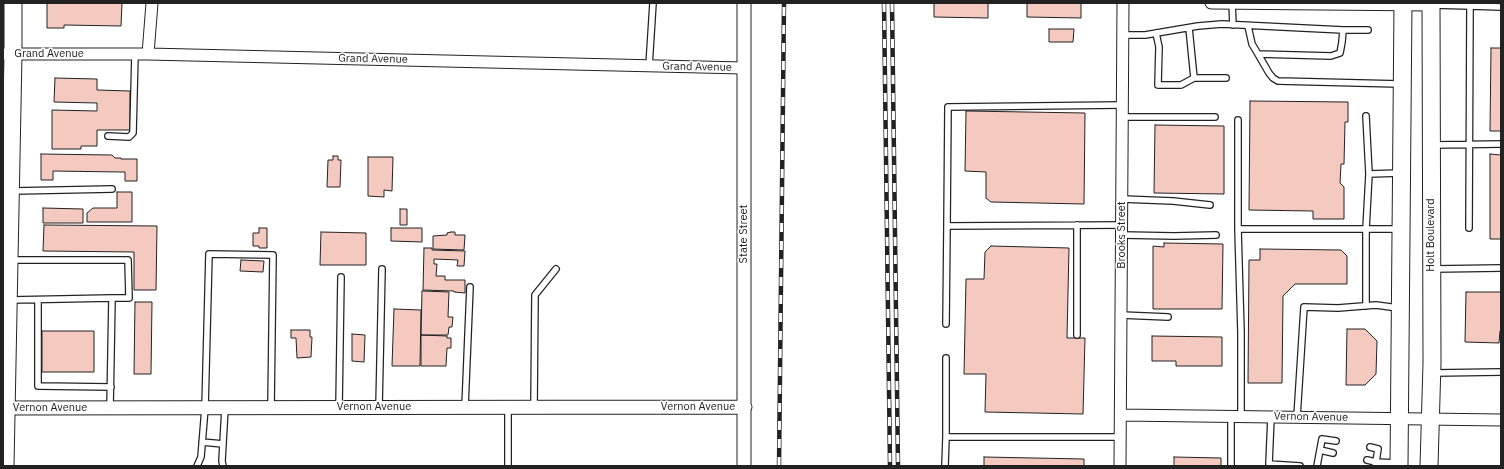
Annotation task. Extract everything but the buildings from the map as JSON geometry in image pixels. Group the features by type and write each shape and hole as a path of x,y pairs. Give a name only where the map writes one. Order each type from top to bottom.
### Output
{"main road":[{"path":"5,466 4,408 10,191 8,54 13,3"},
{"path":"1399,464 1403,4"},
{"name":"Holt Boulevard","path":"1429,466 1431,373 1431,4"}],"street":[{"path":"148,54 152,3"},
{"name":"State Street","path":"744,3 744,466"},
{"name":"Brooks Street","path":"1120,466 1123,3"},
{"path":"1211,3 1431,4"},
{"name":"Grand Avenue","path":"8,54 148,54 743,68"},
{"name":"Vernon Avenue","path":"4,408 745,407"},
{"name":"Vernon Avenue","path":"1121,415 1501,420"}],"lane":[{"path":"649,66 653,3"},
{"path":"1232,3 1233,25"},
{"path":"1431,4 1501,7"},
{"path":"1469,228 1470,6"},
{"path":"1122,35 1156,34 1222,24 1368,30"},
{"path":"1248,26 1252,44 1269,73 1273,78 1278,80 1403,84"},
{"path":"1190,28 1194,78"},
{"path":"1258,54 1331,56 1340,53 1342,30"},
{"path":"1156,34 1159,47 1158,85 1181,85 1194,78 1226,78"},
{"path":"108,136 129,136 133,133 135,54"},
{"path":"946,324 948,107 1122,105"},
{"path":"1366,116 1369,174 1366,229 1366,306"},
{"path":"1122,117 1215,117"},
{"path":"1231,466 1236,416 1241,332 1238,229 1238,120"},
{"path":"1430,145 1501,144"},
{"path":"1369,174 1402,172"},
{"path":"10,191 112,189"},
{"path":"1122,199 1173,201 1210,205"},
{"path":"947,226 1077,225 1174,236 1216,235"},
{"path":"1077,225 1077,335"},
{"path":"1238,229 1402,229"},
{"path":"197,466 201,457 205,408 209,254 273,255 271,408"},
{"path":"8,300 129,298 128,260 9,260"},
{"path":"1431,269 1501,268"},
{"path":"379,407 382,269"},
{"path":"534,407 535,295 556,269"},
{"path":"339,407 341,277"},
{"path":"465,407 470,287"},
{"path":"110,408 112,298"},
{"path":"38,300 38,386 111,387"},
{"path":"1297,417 1304,307 1338,308 1376,305 1401,308"},
{"path":"1121,315 1168,317"},
{"path":"945,466 946,358"},
{"path":"1431,373 1501,372"},
{"path":"508,407 508,466"},
{"path":"223,466 225,408"},
{"path":"1271,417 1269,464 1300,466"},
{"path":"946,438 1120,437"},
{"path":"1317,466 1322,439 1336,441"},
{"path":"202,442 223,444"},
{"path":"1370,447 1378,449 1376,464"},
{"path":"1320,450 1333,453"},
{"path":"1367,460 1376,464 1399,464"}],"railway":[{"path":"779,466 784,3"},
{"path":"884,3 890,466"},
{"path":"892,3 898,466"}]}
